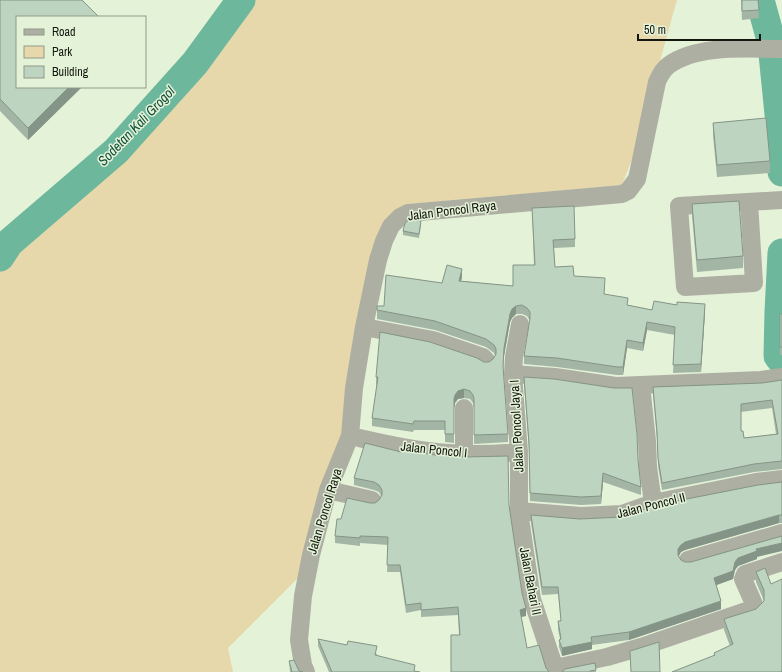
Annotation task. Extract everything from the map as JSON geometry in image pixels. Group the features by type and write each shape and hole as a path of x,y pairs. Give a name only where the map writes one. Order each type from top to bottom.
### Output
{"street":[{"name":"Jalan Poncol Raya","path":"306,672 303,665 299,640 303,596 311,555 328,490 350,436 354,388 364,327 378,260 391,226 400,217 408,213 622,194 628,191 637,179 656,82 662,72 669,65 679,60 705,52 782,49"},
{"path":"749,202 754,283 685,287 679,206 749,202 777,201"},
{"path":"514,374 514,357 520,324"},
{"path":"364,327 433,340 483,357 486,360"},
{"name":"Jalan Poncol Jaya I","path":"519,512 519,452 514,374 555,377 616,386 761,380 781,377"},
{"path":"641,385 647,440 648,467 653,503"},
{"path":"464,408 464,454"},
{"name":"Jalan Poncol I","path":"350,436 411,448 464,454 519,452"},
{"name":"Jalan Poncol II","path":"519,512 581,516 622,514 653,503 756,482 782,479"},
{"path":"328,490 372,500"},
{"name":"Jalan Bahari II","path":"519,512 532,599 556,670"},
{"path":"688,560 782,533"},
{"path":"556,670 641,647 752,609 754,604 744,579 745,574 782,562"}],"green space":[{"path":"241,0 677,0 634,154 622,185 409,204 378,234 349,421 307,569 228,648 233,672 0,672 0,257 9,243 116,151 195,63"}],"building":[{"path":"0,0 82,0 98,16 16,16 16,88 68,88 28,128 0,99"},
{"path":"742,0 758,0 759,10 742,11"},
{"path":"766,118 770,161 717,165 713,123"},
{"path":"739,201 743,256 697,260 692,204"},
{"path":"574,206 575,239 553,240 555,267 573,266 574,276 605,278 604,294 628,298 627,305 652,310 654,301 677,305 677,302 705,304 701,364 673,365 675,327 647,322 643,343 627,340 623,367 557,358 524,356 530,312 522,305 516,306 512,309 504,348 503,366 508,434 474,435 474,399 470,391 464,389 458,391 454,399 454,434 445,434 445,421 414,421 413,424 372,418 378,377 376,377 380,332 430,342 477,358 484,362 489,362 496,354 494,345 486,339 435,321 377,310 377,306 384,306 386,275 442,283 447,265 462,269 459,281 513,286 513,265 535,265 532,208"},
{"path":"410,219 421,221 419,234 403,231 405,223"},
{"path":"780,314 782,314 782,347 780,347"},
{"path":"524,377 554,379 614,388 632,388 641,487 603,473 601,496 581,497 530,493 529,443"},
{"path":"782,380 782,461 754,464 662,483 658,458 653,387 762,383","holes":["772,400 778,434 744,438 743,431 741,431 741,404"]},
{"path":"365,443 401,452 402,450 435,455 464,457 508,456 509,505 522,593 526,608 520,610 527,648 539,645 546,668 549,672 451,672 451,635 460,635 458,607 421,610 421,603 406,605 400,565 387,565 388,537 360,536 360,538 335,536 337,519 341,519 347,498 375,503 382,495 382,490 379,485 374,482 354,478"},
{"path":"782,482 782,515 685,542 678,549 678,555 681,560 691,562 782,536 782,543 756,549 757,551 738,558 735,562 733,571 714,578 721,601 629,632 591,637 592,642 562,648 559,640 561,639 558,621 561,621 558,587 542,587 531,515 580,519 623,517 656,505 758,485"},
{"path":"765,568 771,584 782,579 782,671 672,672 715,655 714,653 733,644 724,619 756,609 764,601 764,590 756,572"},
{"path":"318,639 347,645 348,641 377,646 375,655 415,665 414,671 420,672 332,672"},
{"path":"659,642 660,672 631,672 630,651"},
{"path":"294,660 299,671 303,672 292,672 289,661"},
{"path":"595,663 596,670 590,672 562,672 565,669"}],"waterway":[{"name":"Sodetan Kali Grogol","path":"0,257 9,243 116,151 195,63 241,0"},
{"path":"760,0 772,44 780,124 782,172"},
{"path":"782,253 778,356 782,361"}]}
